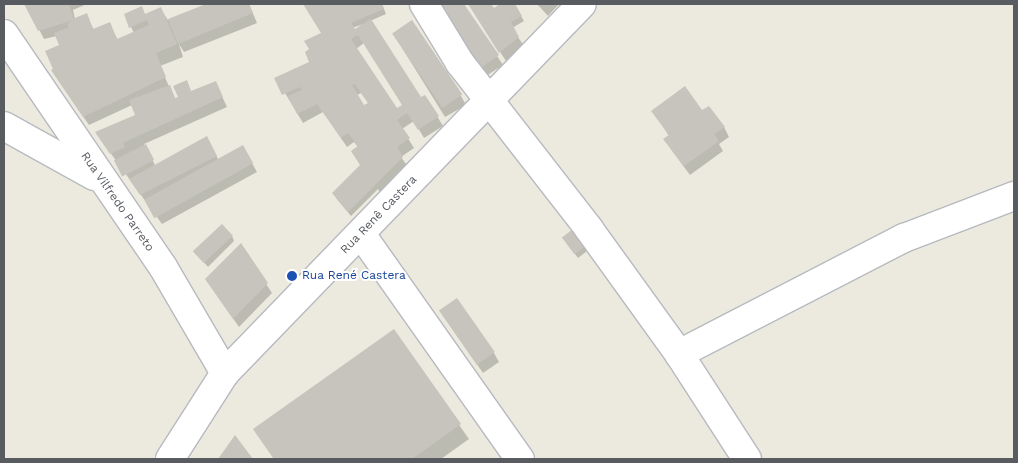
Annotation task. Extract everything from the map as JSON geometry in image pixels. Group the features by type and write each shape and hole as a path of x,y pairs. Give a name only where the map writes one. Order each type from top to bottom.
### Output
{"street":[{"path":"424,4 460,63 589,229 679,354 747,459"},
{"name":"Rua Renê Castera","path":"170,459 226,373 582,4"},
{"name":"Rua Vilfredo Parreto","path":"4,34 100,179 162,267 226,373"},
{"path":"4,126 100,179"},
{"path":"679,354 904,238 1014,196"},
{"path":"361,234 520,459"}],"building":[{"path":"24,4 69,4 74,20 38,31"},
{"path":"206,4 249,4 253,13 178,44 168,19"},
{"path":"303,4 382,4 384,9 351,23 355,29 371,19 421,97 425,95 439,116 418,130 407,113 397,120 410,138 397,147 403,157 348,212 332,193 360,165 351,151 358,146 348,133 341,138 317,104 297,114 288,96 302,90 300,87 282,95 274,78 309,62 305,52 309,49 304,41 321,33","holes":["358,35 402,105 397,108 351,39","355,84 368,103 364,105 352,85"]},
{"path":"435,4 464,4 499,55 480,68"},
{"path":"468,4 491,4 494,8 500,4 515,4 522,16 511,22 519,37 499,53"},
{"path":"142,6 145,14 161,7 177,44 156,53 166,77 83,117 51,70 53,69 45,51 59,45 54,33 69,27 67,24 87,13 93,29 110,22 117,39 149,25 147,20 129,28 124,14"},
{"path":"412,20 462,95 442,108 392,33"},
{"path":"187,80 191,91 216,81 223,97 123,143 125,147 110,154 95,132 135,115 129,100 170,85 175,98 178,97 173,86"},
{"path":"685,86 702,110 709,106 725,127 714,134 719,141 684,166 663,139 669,135 651,111"},
{"path":"207,136 217,156 140,195 129,179"},
{"path":"146,144 154,160 122,176 114,160"},
{"path":"243,145 253,163 154,218 144,200"},
{"path":"222,224 233,236 204,263 193,251"},
{"path":"577,226 590,243 574,254 562,237"},
{"path":"241,243 268,283 233,319 205,279"},
{"path":"457,298 495,352 477,365 439,311"},
{"path":"394,329 461,424 412,459 274,459 253,429"},
{"path":"235,435 253,459 218,459"}],"place":[{"name":"Rua René Castera","path":"292,276"}]}
